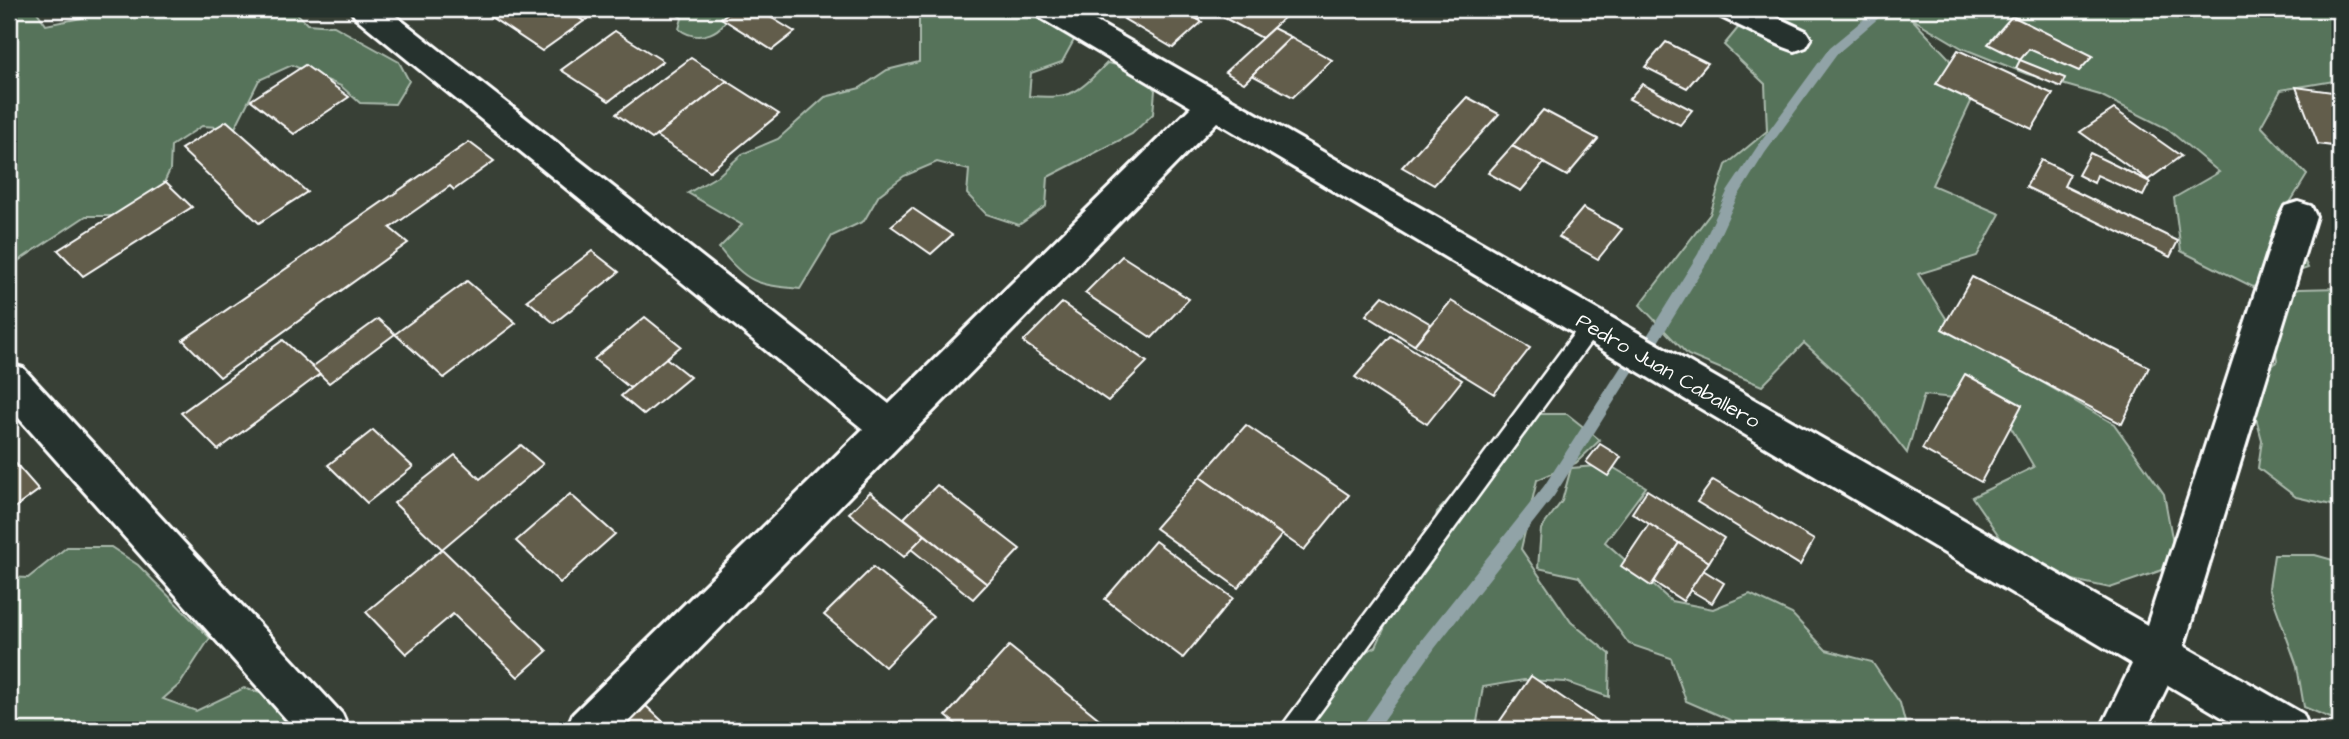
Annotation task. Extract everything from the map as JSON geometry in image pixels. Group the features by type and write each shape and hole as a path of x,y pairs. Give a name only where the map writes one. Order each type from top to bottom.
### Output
{"street":[{"path":"366,9 892,429"},
{"name":"Pedro Juan Caballero","path":"1050,9 2287,730"},
{"path":"1732,9 1795,39"},
{"path":"589,730 1213,106"},
{"path":"2123,730 2159,656 2298,216"},
{"path":"9,380 326,730"}],"lane":[{"path":"1293,730 1591,326"}],"green space":[{"path":"9,9 35,9 46,25 81,18 86,9 293,9 307,24 334,26 399,62 409,81 395,104 360,103 341,86 292,65 259,80 235,128 202,126 171,146 170,170 158,195 123,216 86,216 9,267"},
{"path":"653,9 730,9 717,30 703,36 695,36 679,29 682,18 672,11"},
{"path":"923,9 1051,9 1064,19 1074,40 1062,62 1031,73 1029,96 1055,96 1073,92 1088,82 1107,63 1138,69 1155,90 1153,114 1132,134 1048,177 1046,206 1019,225 986,214 967,194 969,170 937,162 904,176 879,195 864,221 832,236 800,289 773,286 745,275 719,248 742,225 688,193 719,175 742,154 778,139 825,97 860,88 887,70 919,62 919,19"},
{"path":"2340,9 2340,80 2281,90 2261,126 2307,175 2283,214 2308,268 2253,287 2181,251 2174,198 2219,172 2166,128 2100,95 2027,74 1962,48 1911,18 1948,57 1971,102 1932,185 2000,214 1977,256 1918,274 1954,331 2114,424 2164,494 2177,565 2110,588 2022,569 1972,497 2034,467 1996,402 1924,395 1907,453 1861,395 1804,343 1762,386 1688,355 1640,305 1710,214 1726,165 1767,131 1765,84 1724,45 1752,11"},
{"path":"2340,288 2340,507 2296,497 2258,468 2262,440 2253,407 2259,381 2277,361 2273,331 2250,302 2299,289"},
{"path":"1528,414 1567,414 1600,440 1576,463 1537,480 1521,549 1571,622 1610,654 1609,697 1566,682 1524,680 1483,687 1476,728 1481,730 1292,730 1309,697 1336,664 1376,647 1407,577 1431,547 1437,512 1486,460 1518,445"},
{"path":"1609,465 1646,487 1605,542 1671,601 1713,609 1750,594 1792,614 1826,650 1872,662 1900,703 1907,730 1753,730 1686,701 1671,658 1629,644 1579,577 1538,568 1541,529 1562,501 1571,468"},
{"path":"67,547 111,547 138,565 210,638 180,684 163,699 196,711 244,688 286,701 287,730 9,730 9,577 28,578"},
{"path":"2274,555 2315,555 2340,562 2340,722 2304,707 2297,666 2269,588"}],"building":[{"path":"565,9 584,21 542,51 482,11"},
{"path":"565,9 602,9 584,21"},
{"path":"734,9 757,9 795,32 772,50 721,18"},
{"path":"1136,9 1179,9 1202,22 1173,48 1124,19"},
{"path":"1179,9 1211,9 1199,20"},
{"path":"1223,9 1283,9 1290,12 1262,38 1217,14"},
{"path":"2012,16 2093,56 2079,71 2029,49 2020,60 1988,44"},
{"path":"1273,28 1291,37 1244,83 1225,72"},
{"path":"615,31 663,61 609,101 561,70"},
{"path":"1291,37 1332,60 1293,97 1252,75"},
{"path":"1666,42 1708,63 1687,88 1645,67"},
{"path":"1958,50 2053,94 2032,129 1936,84"},
{"path":"691,58 727,81 652,139 616,114"},
{"path":"2020,60 2065,78 2061,87 2016,68"},
{"path":"305,65 349,97 294,134 251,100"},
{"path":"727,81 779,114 710,171 656,136"},
{"path":"1642,84 1692,110 1680,125 1629,99"},
{"path":"2296,87 2340,93 2340,147 2318,144"},
{"path":"1467,97 1499,114 1434,185 1402,167"},
{"path":"2114,109 2181,156 2148,180 2080,132"},
{"path":"1543,110 1598,139 1567,176 1512,146"},
{"path":"227,121 307,192 259,223 181,149"},
{"path":"469,142 494,161 454,190 450,186 390,228 408,243 220,377 183,340"},
{"path":"1512,146 1544,163 1521,191 1488,173"},
{"path":"2090,153 2150,182 2143,196 2097,175 2094,183 2078,175"},
{"path":"2041,160 2070,174 2064,186 2178,241 2170,257 2026,187"},
{"path":"166,182 192,207 83,276 58,250"},
{"path":"912,208 952,235 931,254 891,226"},
{"path":"1583,208 1622,229 1598,259 1559,237"},
{"path":"592,251 619,272 554,323 527,300"},
{"path":"1122,256 1189,299 1152,338 1085,293"},
{"path":"1972,277 2149,367 2122,424 1942,329"},
{"path":"467,281 516,323 444,378 395,334"},
{"path":"1383,296 1431,324 1414,345 1366,315"},
{"path":"1451,301 1530,348 1494,394 1414,345"},
{"path":"1062,303 1147,362 1108,401 1023,342"},
{"path":"645,317 681,346 630,388 594,359"},
{"path":"378,319 395,334 329,383 312,367"},
{"path":"1391,336 1462,380 1427,424 1355,377"},
{"path":"283,340 320,374 218,450 181,413"},
{"path":"666,358 690,377 644,415 621,396"},
{"path":"1965,374 2022,405 1981,482 1922,449"},
{"path":"1246,425 1349,495 1304,550 1200,477"},
{"path":"373,430 413,467 367,503 328,465"},
{"path":"1600,444 1621,457 1608,476 1586,462"},
{"path":"521,445 543,464 442,549 394,503 455,455 480,479"},
{"path":"9,456 39,490 9,512"},
{"path":"1200,477 1282,535 1238,588 1155,528"},
{"path":"1713,480 1814,540 1800,565 1697,502"},
{"path":"937,485 1020,549 987,584 904,518"},
{"path":"1647,490 1724,538 1709,562 1632,513"},
{"path":"870,492 925,535 904,557 849,513"},
{"path":"570,494 615,534 560,583 516,541"},
{"path":"1649,524 1679,543 1651,586 1621,566"},
{"path":"925,535 987,584 973,599 911,549"},
{"path":"1155,541 1233,598 1183,658 1105,599"},
{"path":"1679,543 1709,562 1683,601 1654,582"},
{"path":"442,549 547,651 518,677 453,614 406,654 366,612"},
{"path":"873,567 933,617 885,667 824,615"},
{"path":"1703,570 1724,583 1712,603 1690,590"},
{"path":"1009,646 1113,730 963,730 946,716"},
{"path":"1531,676 1610,730 1513,730 1500,721"},
{"path":"631,692 672,730 590,730"}],"waterway":[{"path":"1647,348 1703,257 1732,196 1761,150 1834,50 1883,9"},
{"path":"1367,730 1429,643 1549,491 1631,363"}]}
